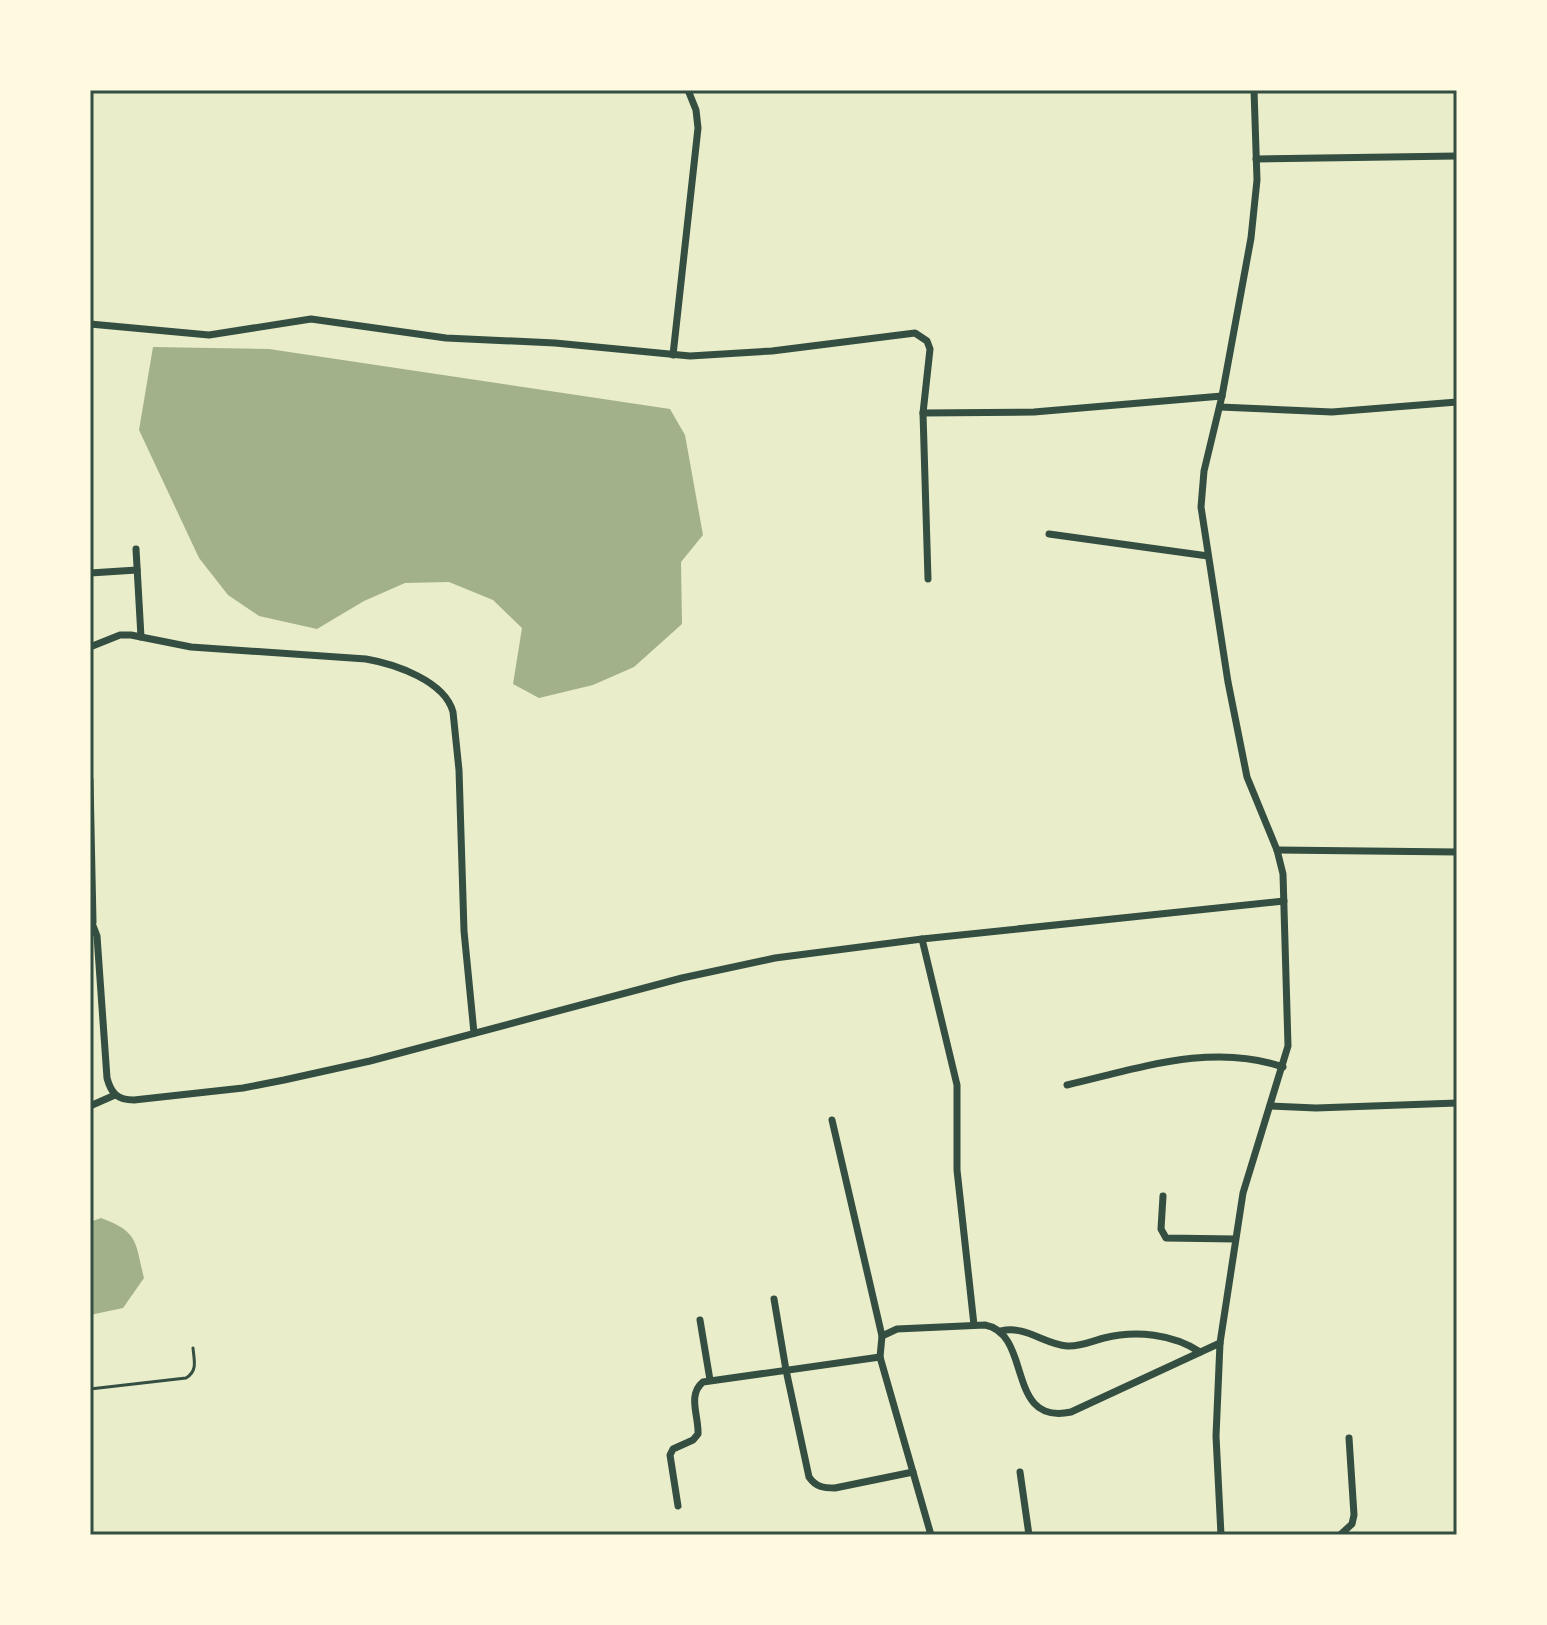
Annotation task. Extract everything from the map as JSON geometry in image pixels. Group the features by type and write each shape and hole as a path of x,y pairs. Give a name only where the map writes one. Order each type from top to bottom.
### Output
{"street":[{"path":"673,355 698,128 696,110 688,90"},
{"path":"1221,1535 1216,1436 1220,1343 1243,1193 1283,1067 1289,1020 1283,874 1277,850 1247,777 1228,682 1201,507 1203,483 1251,238 1256,159 1254,90"},
{"path":"1256,159 1457,156"},
{"path":"90,324 209,335 311,319 446,338 555,343 673,355 726,355 915,333 927,341 930,349 923,413 928,579"},
{"path":"923,413 1034,412 1222,396"},
{"path":"1220,407 1332,412 1457,402"},
{"path":"1049,534 1208,556"},
{"path":"136,549 141,637"},
{"path":"90,573 137,570"},
{"path":"90,647 120,635 191,647 376,661 434,685 447,696 453,712 459,770 463,917 474,1033"},
{"path":"90,780 92,920 97,936 107,1078 115,1095 122,1100 243,1088 370,1061 722,968 821,951 1284,901"},
{"path":"1277,850 1457,852"},
{"path":"922,939 957,1085 957,1170 974,1325"},
{"path":"1067,1085 1200,1057 1258,1060 1283,1067"},
{"path":"90,1106 115,1095"},
{"path":"1270,1106 1316,1108 1457,1103"},
{"path":"832,1120 882,1336 880,1357 931,1535"},
{"path":"1163,1196 1161,1229 1166,1238 1235,1239"},
{"path":"774,1299 809,1477 814,1484 835,1488 913,1472"},
{"path":"700,1320 710,1380"},
{"path":"882,1336 897,1329 974,1325 995,1327 1007,1337 1027,1392 1043,1412 1051,1415 1071,1412 1220,1343"},
{"path":"1001,1331 1017,1329 1067,1346 1119,1335 1156,1336 1186,1343 1200,1352"},
{"path":"678,1506 670,1455 673,1449 693,1440 698,1434 693,1394 696,1387 710,1380 880,1357"},
{"path":"1340,1535 1352,1524 1354,1515 1349,1438"},
{"path":"1020,1472 1029,1535"}],"path":[{"path":"90,1389 186,1378 193,1374 195,1368 193,1348"}],"shaded area":[{"path":"153,347 269,349 670,409 685,435 703,535 681,562 682,624 634,667 593,685 539,698 513,684 522,628 493,600 449,582 405,583 364,601 317,629 259,616 228,595 199,558 139,430"},
{"path":"101,1218 129,1234 139,1255 144,1278 123,1308 90,1315 90,1222"}]}
